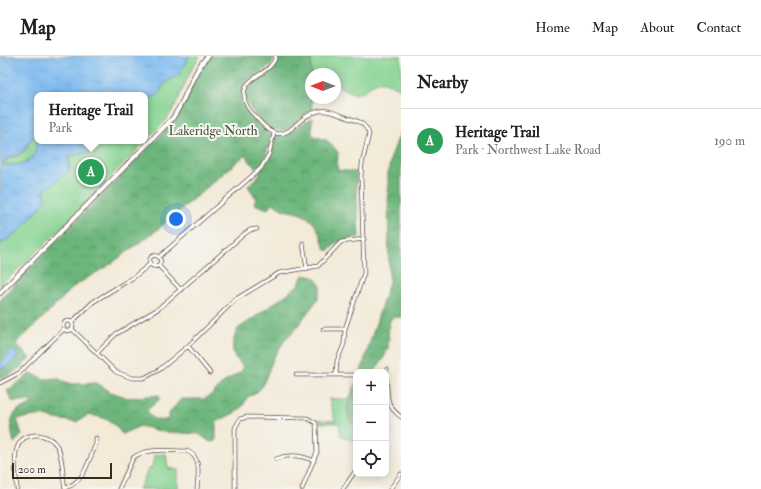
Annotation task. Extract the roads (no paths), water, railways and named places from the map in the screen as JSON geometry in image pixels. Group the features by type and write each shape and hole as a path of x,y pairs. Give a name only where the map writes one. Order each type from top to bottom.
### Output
{"main road":[{"path":"148,143 172,119 183,102 196,71 208,56"},
{"path":"0,292 147,144"}],"street":[{"path":"276,56 269,70 250,82 244,95 249,109 263,126 274,133 288,131 310,115 322,111 331,112 359,121 367,128 369,139 362,164 361,177 364,277 345,329 344,344 337,361 336,375"},
{"path":"159,257 262,168 269,154 274,133"},
{"path":"97,352 116,334 154,313 244,235 256,229"},
{"path":"64,329 72,329 116,372 132,378 144,378 159,370 188,346 236,299 279,273 307,269 320,265 341,242 364,239"},
{"path":"303,243 307,269"},
{"path":"0,383 16,376 64,329 65,322 72,322 96,300 128,281 150,264 151,257 154,255 159,257"},
{"path":"158,265 160,261 159,257"},
{"path":"150,264 155,266 158,265 181,290"},
{"path":"72,322 72,329"},
{"path":"323,329 345,329"},
{"path":"188,346 210,373"},
{"path":"296,375 353,375"},
{"path":"389,404 391,408 401,417"},
{"path":"235,489 235,428 238,422 247,417 307,418 316,424 316,452 302,489"},
{"path":"17,489 14,454 20,442 31,436 44,436 49,438 57,446 65,489 75,485 82,477 96,444 96,438"},
{"path":"119,489 133,458 137,454 147,452 187,451 193,453 197,458 197,489"},
{"path":"276,459 283,456 303,456 314,460"},
{"path":"390,489 401,474"},
{"path":"344,489 353,475"}],"water":[{"path":"0,56 189,56 179,74 164,84 159,93 148,102 148,92 34,92 34,137 19,154 7,158 3,164 12,165 27,161 33,156 36,144 95,144 91,152 69,156 69,171 44,191 46,200 25,224 7,240 0,244"},
{"path":"12,349 18,356 7,367 0,369 0,364"}],"place":[{"name":"Heritage Trail","path":"91,172"}],"park label":[{"name":"Lakeridge North","path":"213,131"}]}
